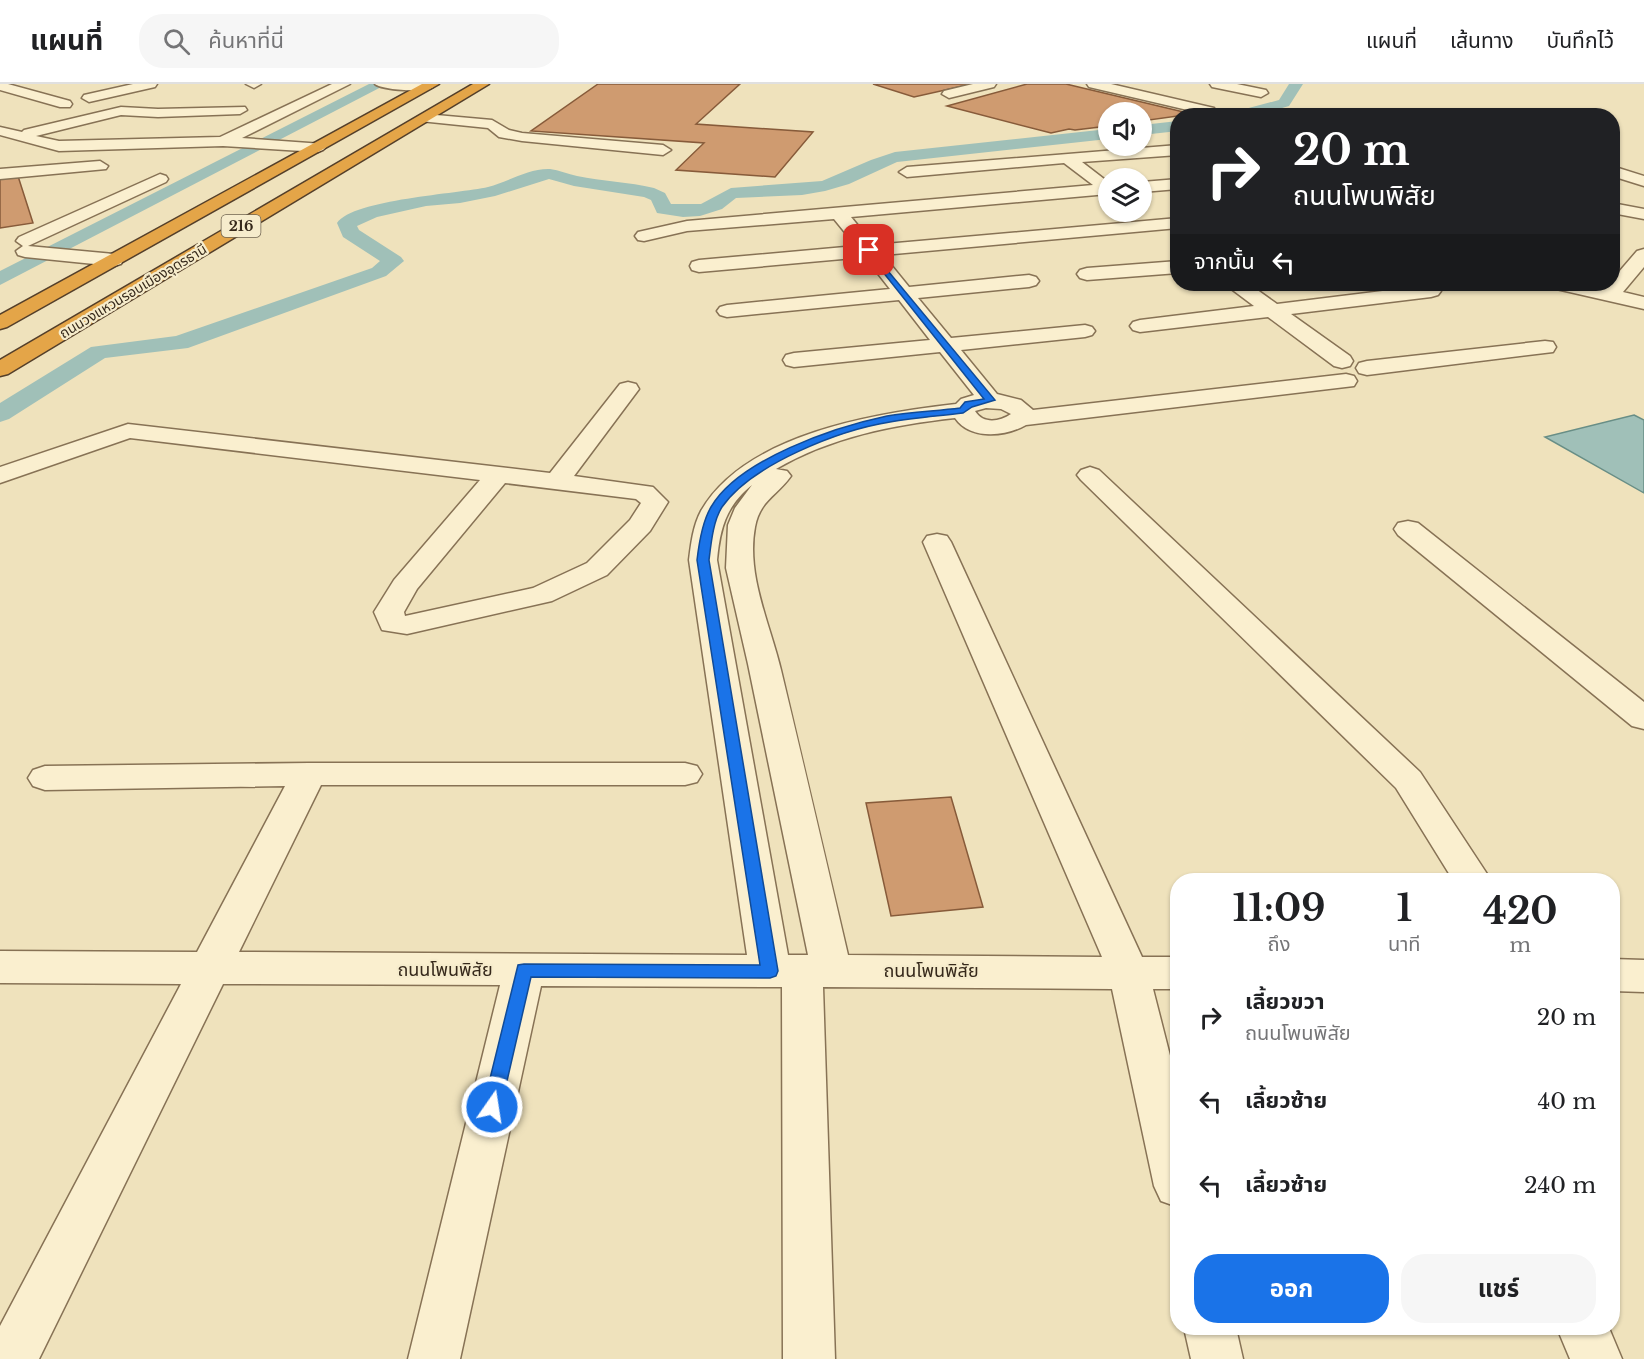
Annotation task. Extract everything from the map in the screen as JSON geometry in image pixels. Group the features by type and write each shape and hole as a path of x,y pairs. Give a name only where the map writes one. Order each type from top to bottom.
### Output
{"highway":[{"name":"ถนนวงแหวนรอบเมืองอุดรธานี","path":"0,369 482,84"},
{"name":"216","path":"0,323 429,86"}],"street":[{"path":"19,92 53,84"},
{"path":"32,112 150,84"},
{"path":"223,141 343,84"},
{"path":"382,84 429,86"},
{"path":"949,94 989,84"},
{"path":"1094,84 1196,108"},
{"path":"1217,84 1262,93"},
{"path":"0,86 65,104"},
{"path":"1137,94 1161,87"},
{"path":"17,136 121,111 158,113 240,110"},
{"path":"425,118 486,123 496,126 504,134 522,138 663,150"},
{"path":"0,131 59,146 223,141 318,147"},
{"path":"907,172 1170,151"},
{"path":"1067,158 1098,181"},
{"path":"0,174 121,165"},
{"path":"1620,167 1644,181"},
{"path":"114,260 71,256 25,246 160,179"},
{"path":"1152,186 1170,185"},
{"path":"644,236 687,226 1098,190"},
{"path":"1620,210 1644,214"},
{"path":"839,213 945,344 990,410"},
{"path":"1152,221 1170,234"},
{"path":"699,266 1170,224"},
{"path":"1620,283 1644,255 1623,251"},
{"path":"1087,274 1170,268"},
{"path":"727,311 1029,281"},
{"path":"1247,291 1273,310 1337,369"},
{"path":"1140,326 1431,291"},
{"path":"1591,291 1644,303"},
{"path":"1610,295 1613,291"},
{"path":"794,360 1085,331"},
{"path":"809,1359 801,972 790,782 763,660 740,574 740,534 748,505 762,487 795,465 830,446 890,428 1170,382 1337,369 1369,378 1371,372 1367,368 1545,347"},
{"path":"801,972 740,787 703,560 705,539 716,508 733,488 760,467 826,436 888,419 990,410 1186,398 1337,369"},
{"path":"1170,382 1186,398"},
{"path":"556,482 628,389"},
{"path":"0,475 128,431 645,492 655,502 640,525 597,569 579,578 542,595 407,625 393,624 389,612 404,586 498,475"},
{"path":"1090,475 1408,780 1468,873"},
{"path":"1408,529 1644,719"},
{"path":"937,543 1129,973 1170,1151"},
{"path":"11,1359 309,774"},
{"path":"45,778 309,774 686,774"},
{"path":"740,787 790,782"},
{"name":"ถนนโพนพิสัย","path":"0,967 1170,973"},
{"path":"434,1359 524,970"},
{"path":"1620,975 1644,976"},
{"path":"1212,1335 1217,1359"},
{"path":"1586,1335 1596,1359"}],"water":[{"path":"1634,415 1644,420 1644,493 1545,437"}],"building":[{"path":"598,84 740,84 696,124 813,132 775,177 676,170 704,143 531,131"},
{"path":"873,84 972,84 914,97"},
{"path":"1027,84 1066,84 1142,102 1098,102 1098,127 1051,133 947,106"},
{"path":"1152,104 1170,109 1170,117 1152,120"},
{"path":"17,173 33,223 0,228 0,175"},
{"path":"951,797 983,907 891,916 866,803"}],"waterway":[{"path":"0,279 380,84"},
{"path":"1265,108 1284,103 1296,84"},
{"path":"1152,129 1170,127"},
{"path":"0,414 99,352 180,343 379,272 394,261 350,233 347,223 371,213 426,200 460,198 495,191 530,178 549,174 574,181 648,192 659,197 664,209 692,211 715,205 731,193 802,190 825,186 895,157 1098,135"}],"route":[{"path":"492,1107 524,970 770,971 703,560 705,539 716,508 733,488 760,467 826,436 859,425 888,419 963,410 969,404 990,400 869,250"}]}
